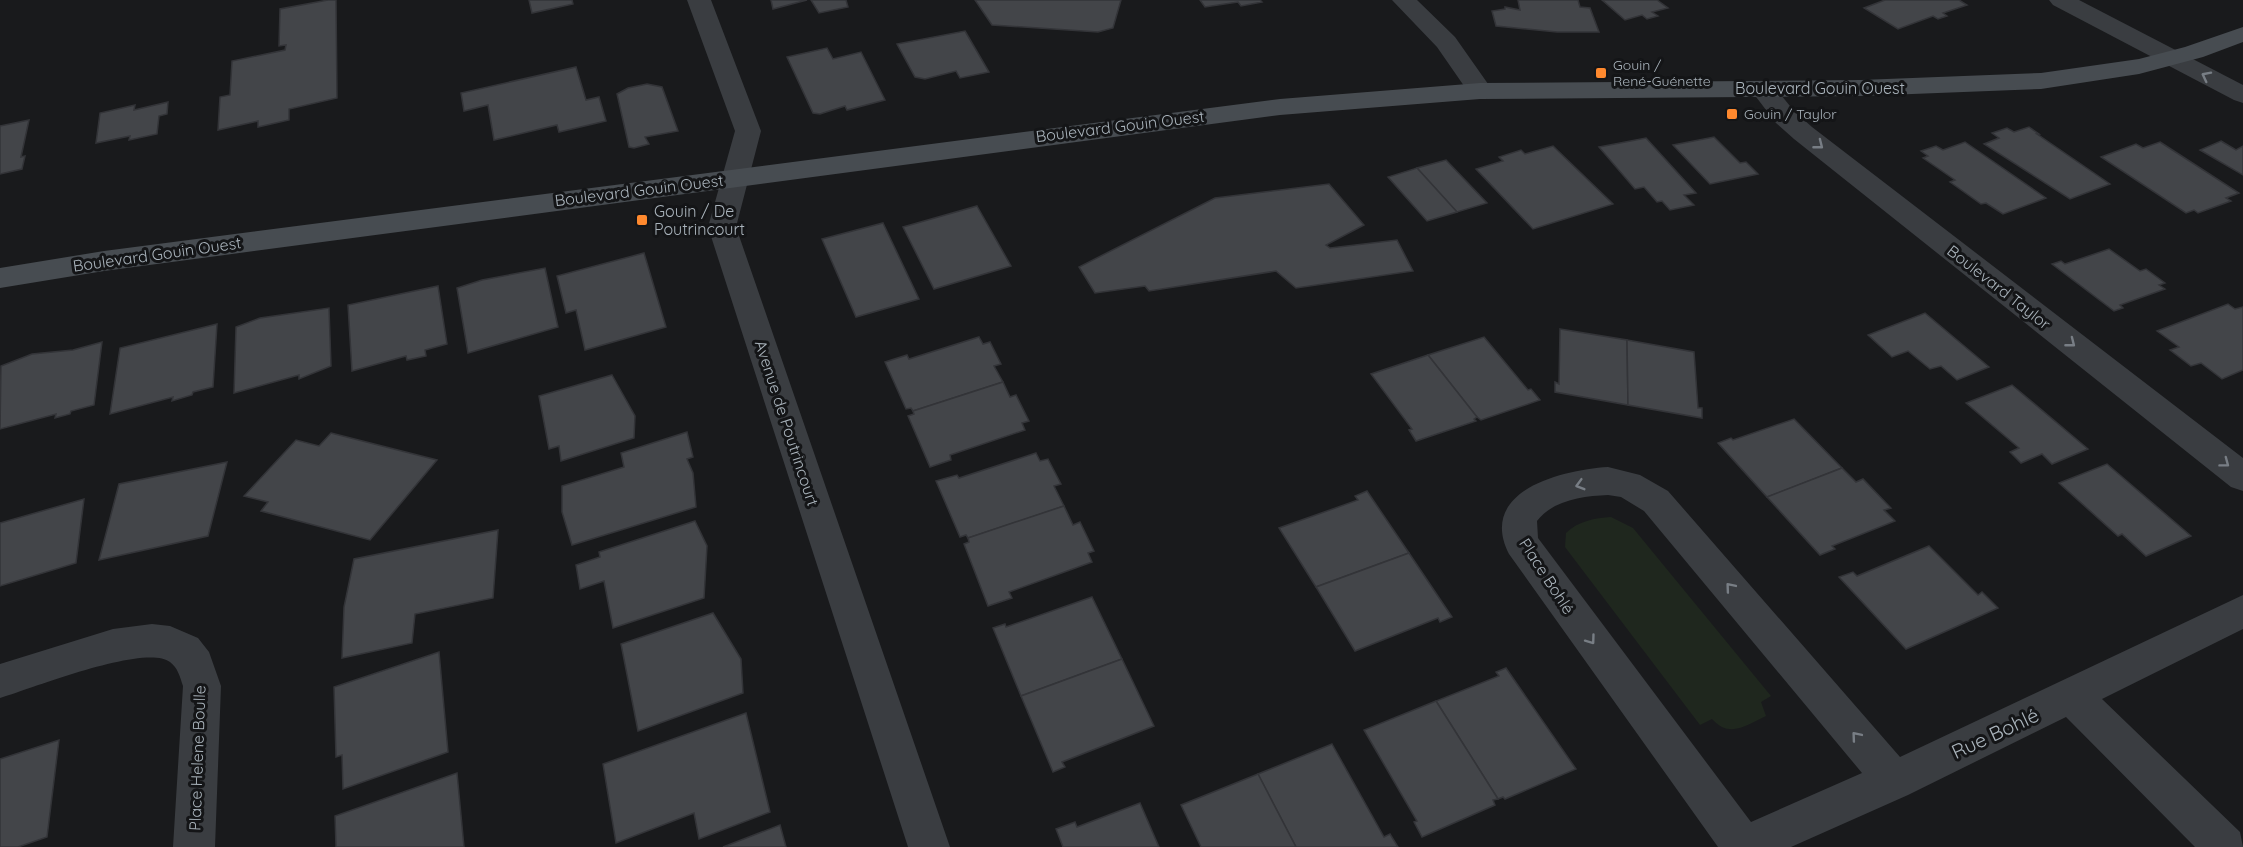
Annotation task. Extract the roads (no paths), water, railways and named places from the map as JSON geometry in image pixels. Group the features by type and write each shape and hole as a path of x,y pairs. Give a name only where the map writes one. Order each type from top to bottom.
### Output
{"street":[{"name":"Avenue de Poutrincourt","path":"699,0 748,131 722,227 929,847"},
{"path":"1404,0 1446,42 1480,91"},
{"path":"2061,0 2243,95"},
{"name":"Boulevard Gouin Ouest","path":"0,279 104,261 1216,114 1390,96 1480,91 1937,86 2040,81 2116,71 2170,58 2243,34"},
{"name":"Boulevard Taylor","path":"1763,89 1785,117 1803,133 2243,477"},
{"name":"Place Bohlé","path":"1743,847 1522,544 1519,534 1521,516 1533,502 1581,484 1605,481 1632,487 1656,501 1894,781"},
{"name":"Rue Bohlé","path":"1743,847 1894,781 2072,697 2243,611"},
{"name":"Place Helene Boulle","path":"0,681 129,642 163,641 188,652 196,661 202,686 194,847"},
{"path":"2072,697 2225,847"}],"place":[{"name":"Gouin / René-Guénette","path":"1601,73"},
{"name":"Gouin / Taylor","path":"1732,114"},
{"name":"Gouin / De Poutrincourt","path":"642,220"}]}
